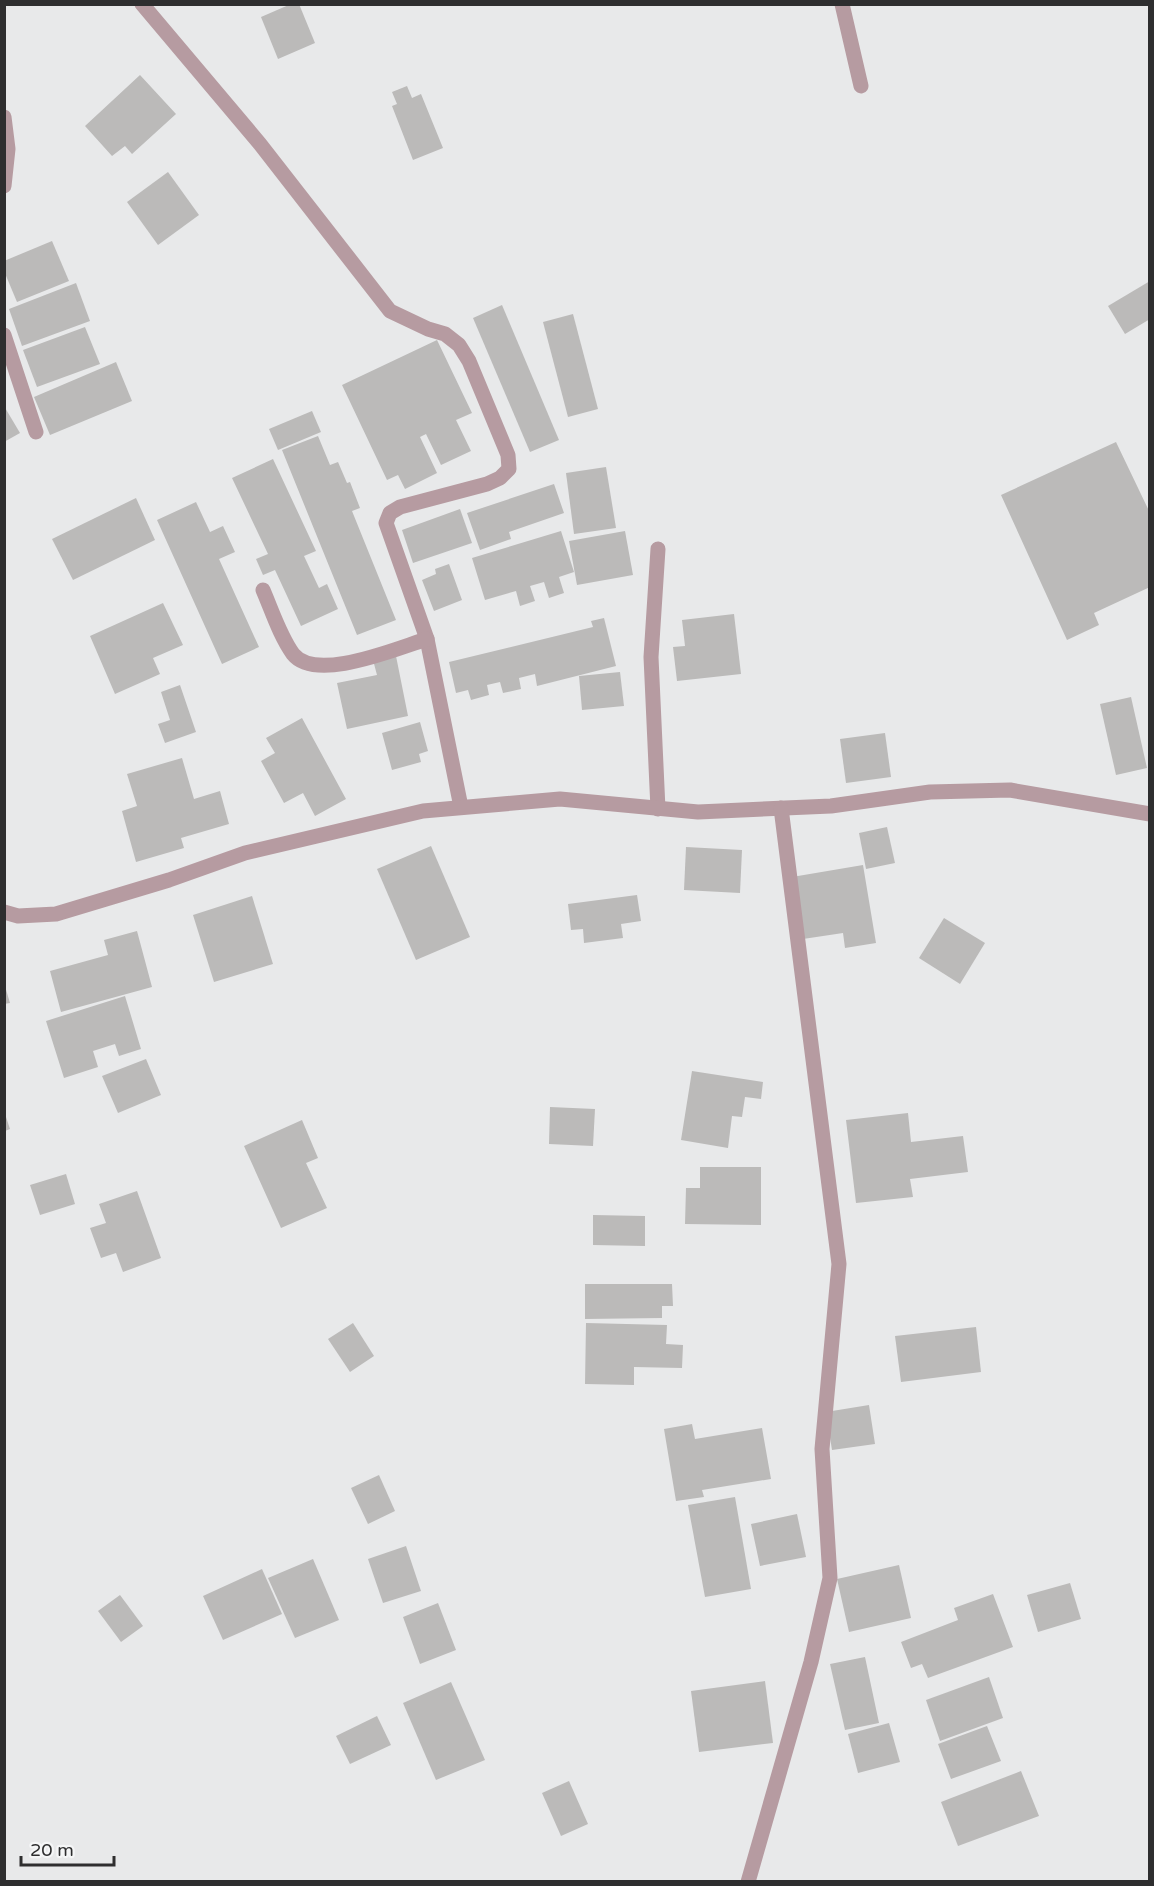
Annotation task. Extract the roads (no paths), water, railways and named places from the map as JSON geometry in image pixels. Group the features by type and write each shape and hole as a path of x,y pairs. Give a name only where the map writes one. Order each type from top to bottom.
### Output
{"street":[{"path":"142,4 260,144 390,311 403,320 445,334 459,345 469,361 508,455 509,469 500,478 487,484 400,507 390,513 386,523 427,639 461,807"},
{"path":"842,4 861,86"},
{"path":"4,117 8,149 4,186"},
{"path":"4,335 36,432"},
{"path":"657,549 651,657 658,809"},
{"path":"263,590 295,656 308,664 322,667 340,664 427,639"},
{"path":"4,912 18,916 56,914 169,880 246,853 423,811 461,807 560,799 698,812 831,806 930,792 1010,790 1149,814"},
{"path":"748,1881 811,1662 830,1578 822,1449 839,1264 781,808"}]}
